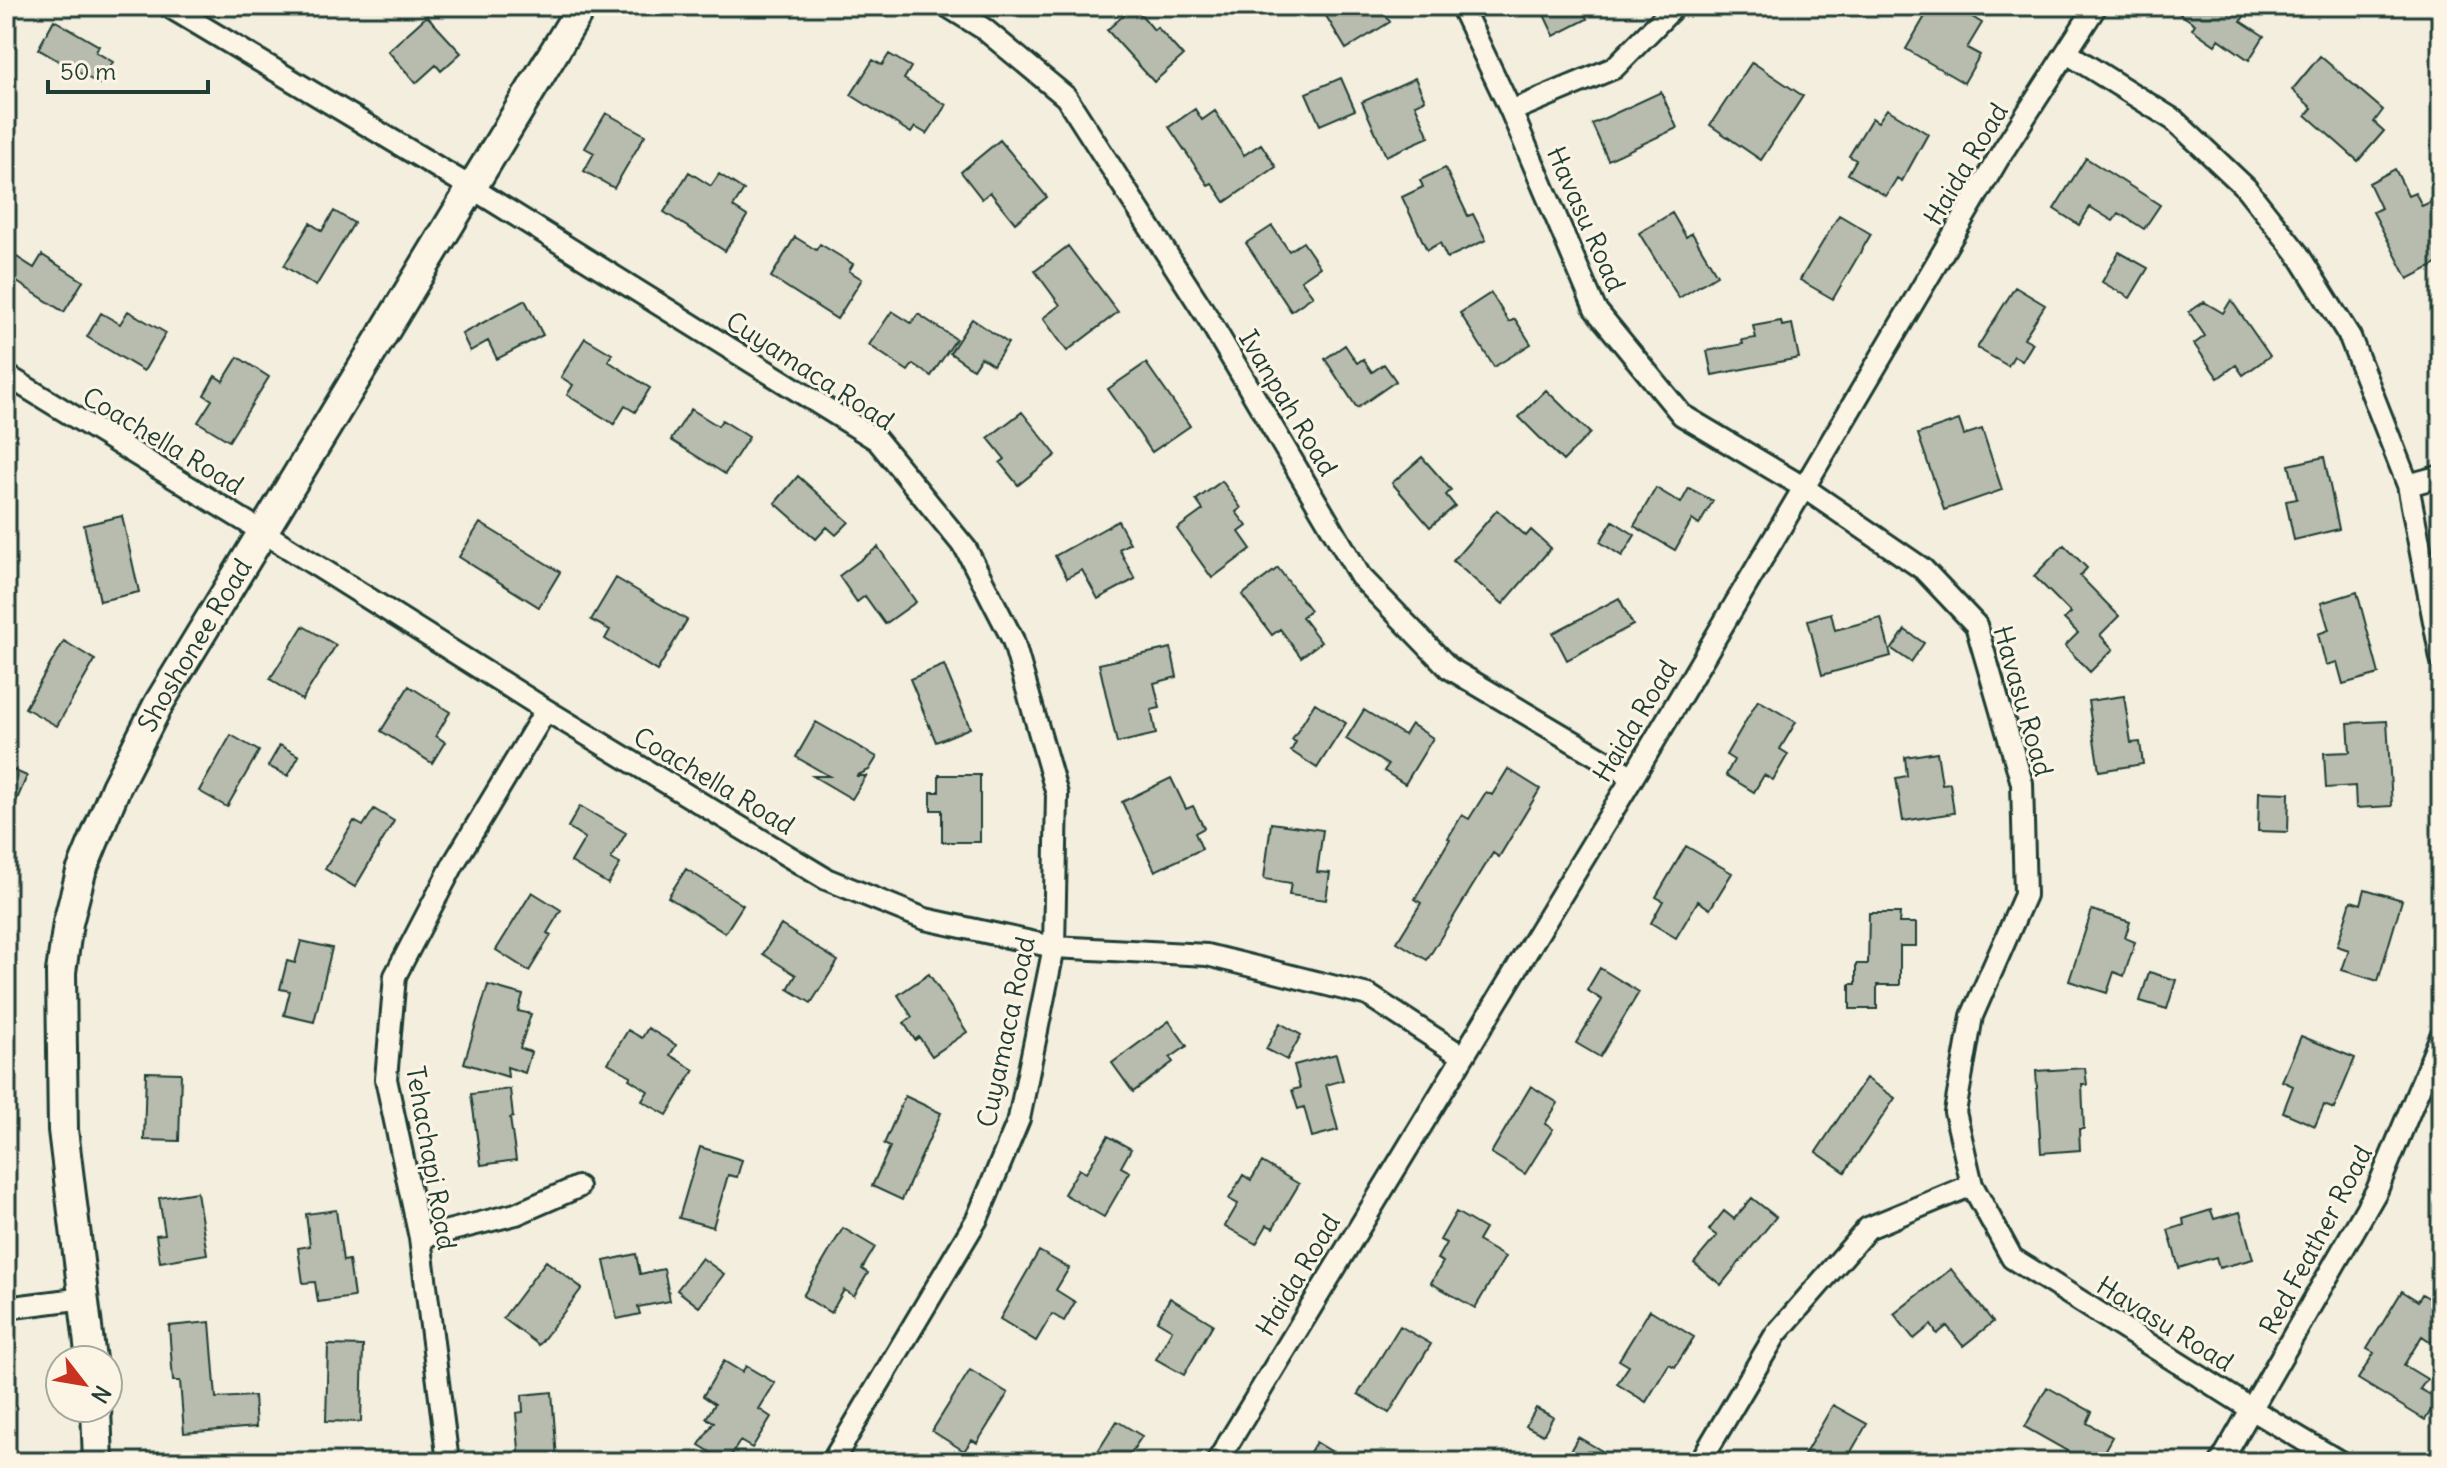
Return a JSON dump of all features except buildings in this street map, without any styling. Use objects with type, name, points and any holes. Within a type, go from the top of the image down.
[{"type":"street","name":"Cuyamaca Road","points":[[168,6],[472,188],[877,440],[966,549],[1013,640],[1057,794],[1054,947],[1019,1119],[977,1219],[832,1462]]},
{"type":"street","name":"Shoshonee Road","points":[[89,1344],[63,1130],[61,972],[68,923],[81,872],[116,787],[159,703],[582,6]]},
{"type":"street","name":"Ivanpah Road","points":[[947,6],[984,29],[1066,97],[1208,318],[1360,576],[1449,668],[1633,777]]},
{"type":"street","name":"Havasu Road","points":[[1461,6],[1511,111],[1595,309],[1682,415],[1803,487],[1923,569],[1976,625],[2022,783],[2025,895],[1972,1016],[1955,1112],[1972,1185],[2012,1258],[2340,1462]]},
{"type":"street","points":[[1511,111],[1614,68],[1675,6]]},
{"type":"street","name":"Haida Road","points":[[1217,1462],[1633,777],[2001,154],[2096,6]]},
{"type":"street","points":[[2067,53],[2174,120],[2246,188],[2298,254],[2350,337],[2408,485],[2441,658]]},
{"type":"street","name":"Coachella Road","points":[[6,375],[546,710],[826,879],[925,919],[1054,947],[1207,955],[1368,995],[1462,1056]]},
{"type":"street","points":[[2408,485],[2441,476]]},
{"type":"street","name":"Tehachapi Road","points":[[448,1462],[420,1238],[386,1079],[395,976],[454,863],[546,710]]},
{"type":"street","name":"Red Feather Road","points":[[2221,1462],[2377,1190],[2441,1036]]},
{"type":"street","points":[[1700,1462],[1776,1334],[1868,1228],[1972,1185]]},
{"type":"street","points":[[420,1238],[516,1214],[578,1187]]},
{"type":"street","points":[[6,1308],[84,1298]]},
{"type":"street","points":[[97,1424],[98,1462]]}]
